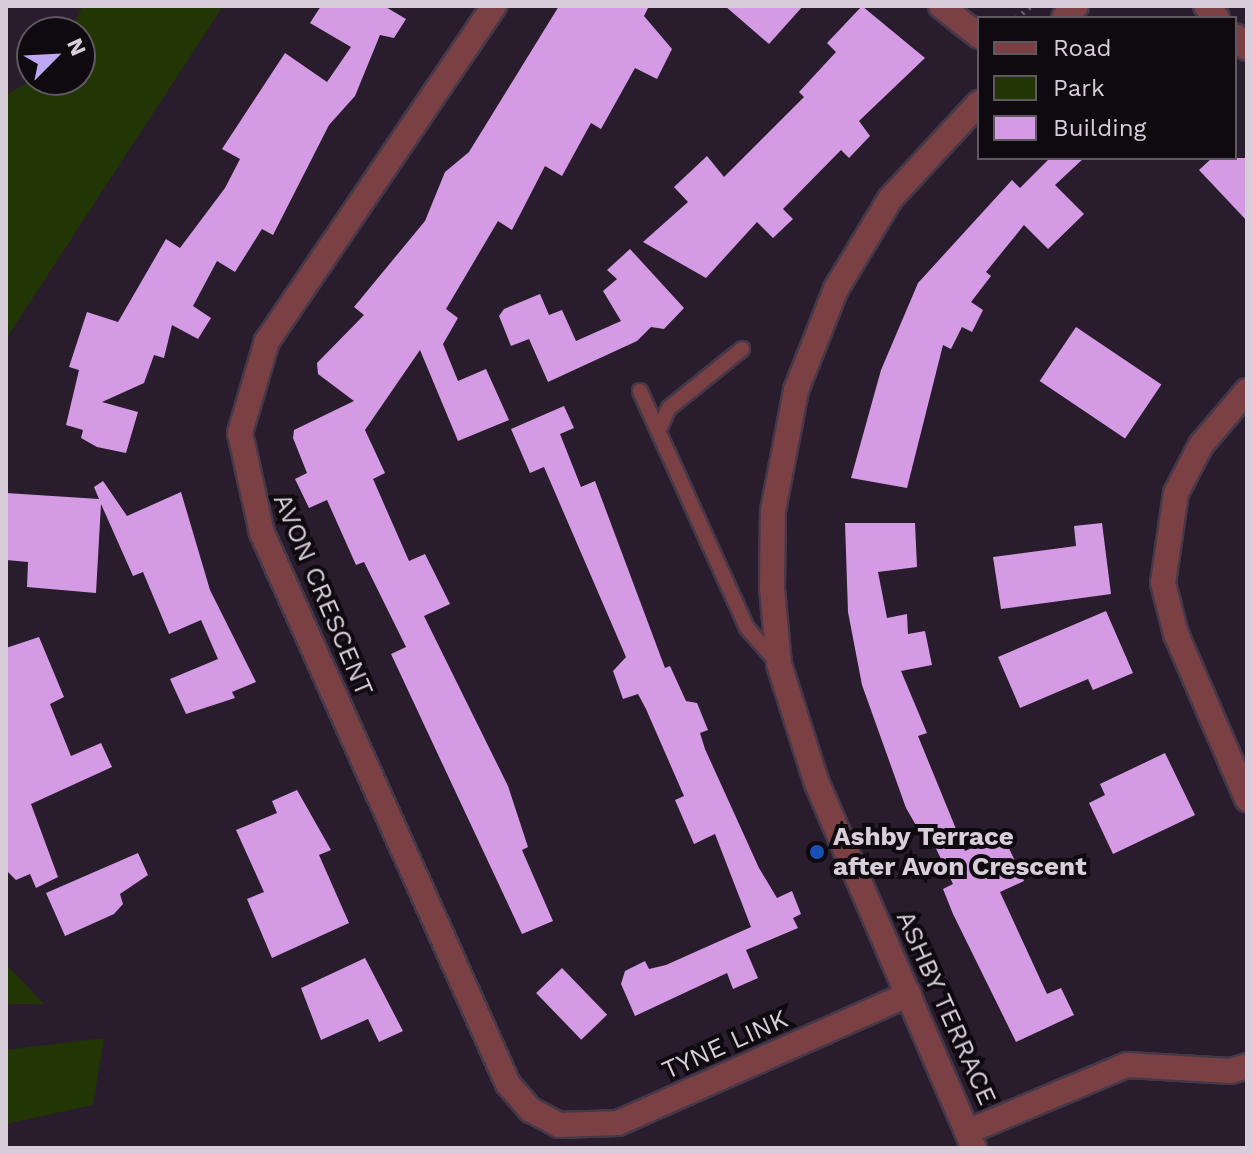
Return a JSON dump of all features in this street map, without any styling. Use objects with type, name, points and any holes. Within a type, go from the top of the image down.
[{"type":"street","name":"AVON CRESCENT","points":[[494,6],[267,341],[240,433],[262,533],[508,1084],[531,1110],[559,1125]]},
{"type":"street","points":[[941,6],[977,34]]},
{"type":"street","name":"ASHBY TERRACE","points":[[972,1140],[817,784],[779,664],[773,511],[796,390],[836,289],[890,199],[977,105]]},
{"type":"street","points":[[1247,391],[1201,445],[1176,493],[1163,583],[1176,634],[1247,799]]},
{"type":"street","name":"TYNE LINK","points":[[559,1125],[618,1123],[909,994]]},
{"type":"street","points":[[972,1140],[1127,1065],[1231,1071],[1247,1066]]},
{"type":"lane","points":[[659,430],[669,408],[742,349]]},
{"type":"lane","points":[[640,391],[747,628],[779,664]]},
{"type":"green space","points":[[83,6],[223,6],[6,339],[6,95],[16,89],[16,96],[96,96],[96,16],[78,16]]},
{"type":"green space","points":[[6,964],[44,1004],[6,1004]]},
{"type":"green space","points":[[104,1038],[93,1105],[6,1124],[6,1050]]},
{"type":"building","points":[[321,6],[384,6],[406,19],[394,38],[380,35],[355,96],[329,125],[273,235],[262,229],[235,272],[217,261],[193,306],[211,318],[198,339],[172,325],[164,358],[154,355],[144,383],[102,402],[138,412],[126,453],[97,447],[81,438],[83,430],[66,425],[79,370],[69,367],[87,312],[118,322],[166,239],[180,248],[225,188],[240,159],[222,149],[285,53],[327,82],[351,47],[310,23]]},
{"type":"building","points":[[559,6],[649,6],[644,16],[672,49],[657,79],[635,68],[601,129],[591,123],[562,176],[545,166],[512,230],[498,221],[446,309],[458,318],[443,344],[458,381],[486,369],[509,420],[458,441],[420,350],[365,430],[385,473],[373,479],[409,561],[425,554],[450,604],[424,616],[508,786],[528,847],[522,850],[553,921],[522,934],[391,654],[406,647],[364,562],[356,565],[327,500],[309,508],[295,479],[307,473],[293,438],[294,430],[354,401],[318,374],[317,363],[364,315],[354,307],[425,221],[445,172],[469,152]]},
{"type":"building","points":[[725,6],[803,6],[769,44]]},
{"type":"building","points":[[862,6],[925,58],[859,121],[870,136],[849,158],[841,150],[783,209],[793,219],[773,238],[757,222],[706,278],[643,242],[688,202],[674,187],[707,156],[724,177],[804,97],[799,92],[836,52],[827,43]]},
{"type":"building","points":[[1247,158],[1247,221],[1199,170],[1210,160]]},
{"type":"building","points":[[1048,160],[1082,160],[1055,185],[1084,214],[1048,249],[1024,225],[986,272],[991,276],[971,302],[983,310],[972,332],[962,327],[951,349],[943,345],[907,488],[851,478],[881,370],[918,283],[1012,180],[1020,188]]},
{"type":"building","points":[[630,249],[684,308],[664,329],[651,327],[637,341],[548,382],[529,339],[511,346],[499,316],[504,309],[540,294],[549,315],[562,310],[576,341],[621,321],[603,291],[617,279],[607,270]]},
{"type":"building","points":[[1076,327],[1161,385],[1125,438],[1040,381]]},
{"type":"building","points":[[564,406],[574,428],[560,434],[581,487],[595,481],[665,668],[670,666],[686,701],[697,703],[708,730],[700,733],[705,749],[759,868],[777,898],[792,891],[801,914],[793,918],[798,928],[746,950],[758,978],[733,989],[727,973],[635,1016],[621,984],[625,971],[645,961],[649,969],[666,965],[751,927],[715,834],[694,844],[675,800],[684,796],[638,694],[623,699],[613,671],[626,657],[544,467],[530,473],[511,429]]},
{"type":"building","points":[[103,481],[127,516],[181,492],[210,590],[256,682],[232,692],[235,698],[186,714],[170,679],[218,659],[201,620],[169,634],[143,572],[133,576],[101,504],[96,593],[27,587],[28,562],[6,560],[6,493],[99,499],[94,487]]},
{"type":"building","points":[[845,523],[915,523],[917,567],[878,572],[887,618],[907,614],[908,634],[925,631],[932,665],[901,671],[927,733],[918,736],[965,851],[1003,835],[1024,881],[1000,892],[1047,994],[1061,988],[1074,1015],[1016,1042],[943,889],[953,884],[930,836],[924,839],[906,808],[862,685],[848,612]]},
{"type":"building","points":[[1102,523],[1111,594],[1001,609],[993,557],[1076,546],[1074,526]]},
{"type":"building","points":[[1106,611],[1133,673],[1093,690],[1088,679],[1020,708],[998,657]]},
{"type":"building","points":[[39,637],[64,697],[50,704],[71,756],[101,743],[112,767],[31,804],[58,877],[36,888],[30,874],[16,880],[6,870],[6,648]]},
{"type":"building","points":[[1165,753],[1195,815],[1113,854],[1089,803],[1105,795],[1100,784]]},
{"type":"building","points":[[297,790],[331,850],[319,855],[349,923],[272,958],[247,899],[264,892],[236,830],[277,813],[272,801]]},
{"type":"building","points":[[138,853],[148,875],[120,894],[123,904],[114,914],[65,936],[46,893]]},
{"type":"building","points":[[365,958],[403,1031],[379,1042],[368,1019],[321,1040],[301,988]]},
{"type":"building","points":[[562,968],[607,1015],[581,1040],[536,993]]},
{"type":"place","name":"Ashby Terrace after Avon Crescent","points":[[817,852]]}]
